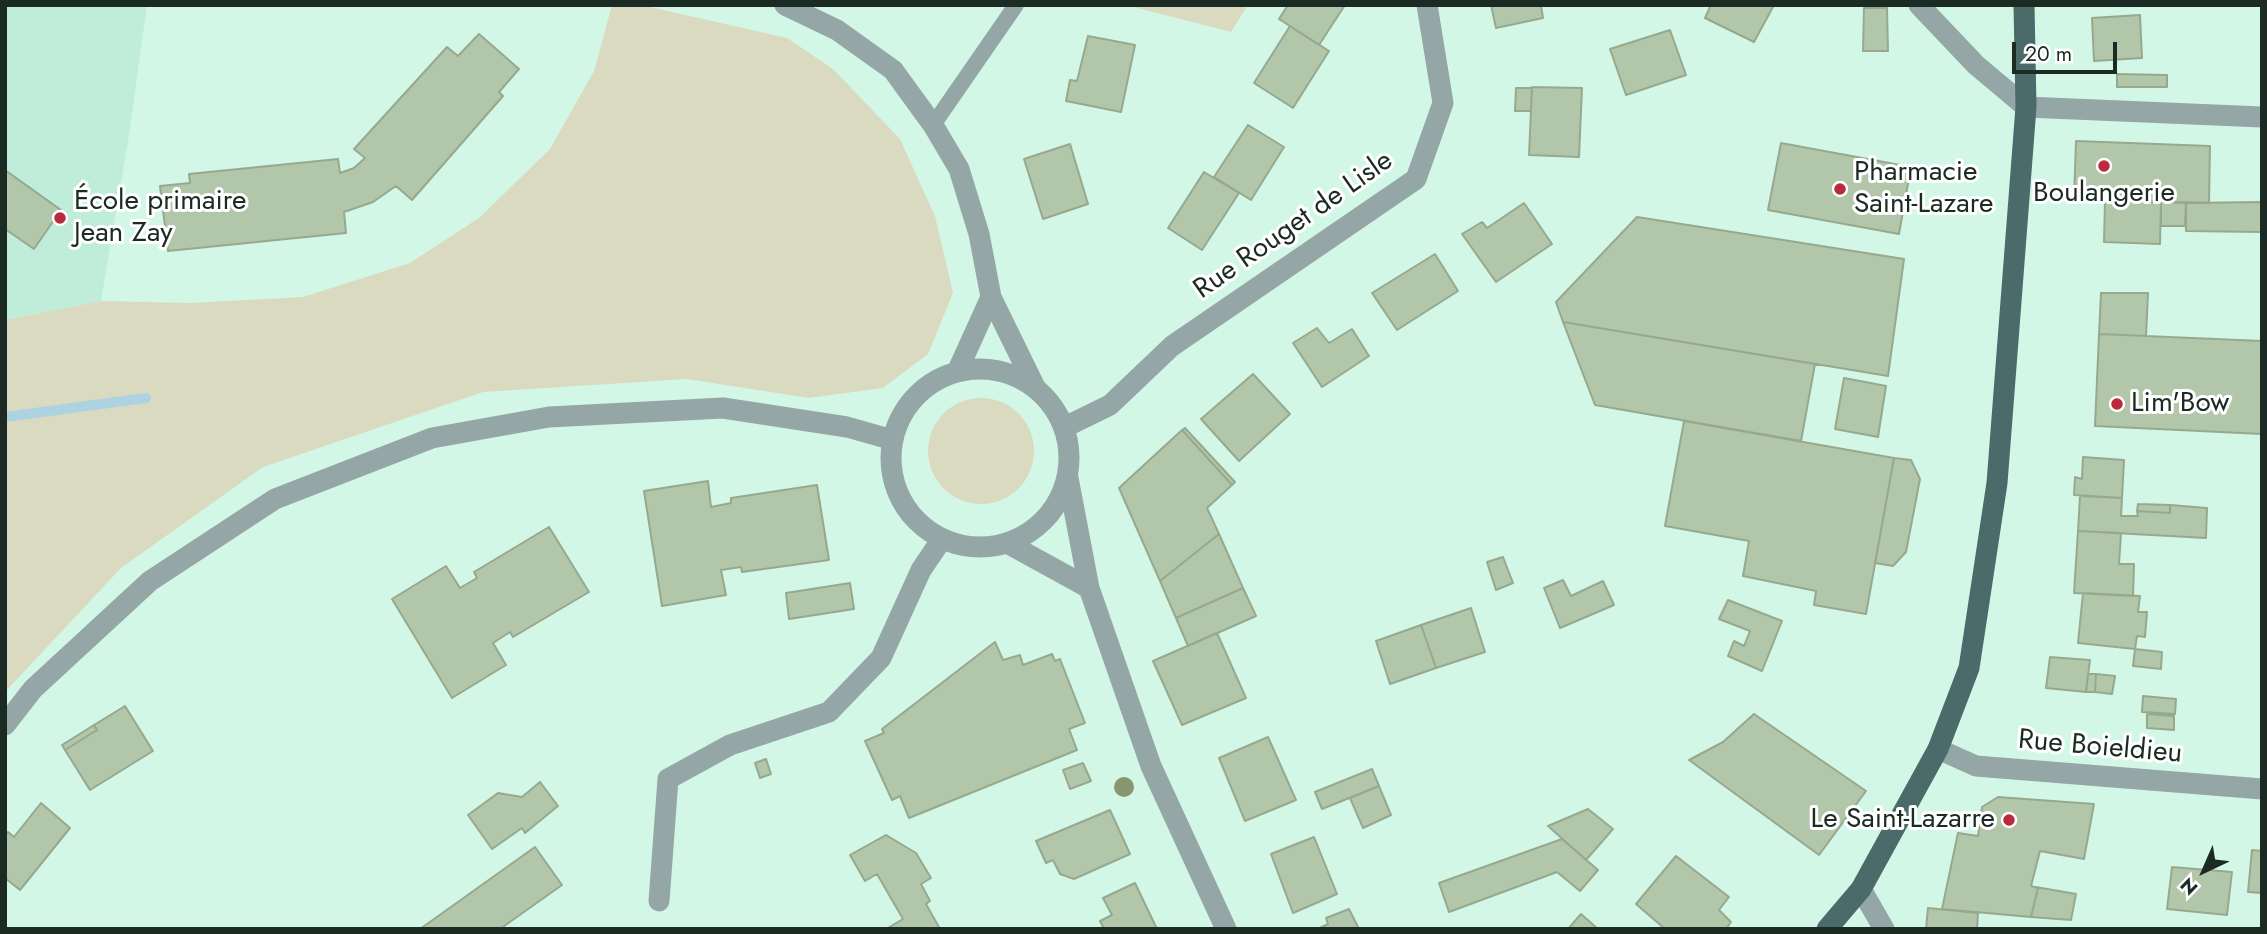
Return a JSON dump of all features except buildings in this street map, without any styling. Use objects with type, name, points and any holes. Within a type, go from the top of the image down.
[{"type":"main road","points":[[1827,929],[1861,889],[1938,749],[1969,668],[1997,483],[2026,107],[2024,5]]},
{"type":"street","points":[[785,5],[837,30],[893,70],[933,125],[959,169],[979,234],[991,297],[1037,389],[1050,403],[1065,428],[1069,448],[1068,478],[1089,588],[1151,766],[1226,929]]},
{"type":"street","name":"Rue Rouget de Lisle","points":[[1065,428],[1110,405],[1172,346],[1416,179],[1443,103],[1427,5]]},
{"type":"street","points":[[1919,5],[1976,65],[2026,107],[2262,117]]},
{"type":"street","points":[[957,372],[991,297]]},
{"type":"street","points":[[1037,389],[1013,375],[985,369],[957,372],[935,381],[915,396],[901,416],[893,440],[891,469],[900,498],[917,522],[942,539],[964,546],[986,548],[1009,544],[1036,529],[1056,506],[1068,478]]},
{"type":"street","points":[[5,725],[33,689],[150,581],[275,499],[432,438],[550,417],[723,408],[847,426],[893,440]]},
{"type":"street","points":[[659,901],[668,779],[730,745],[829,712],[881,658],[921,570],[942,539]]},
{"type":"street","points":[[1009,544],[1089,588]]},
{"type":"street","name":"Rue Boieldieu","points":[[1938,749],[1976,766],[2262,789]]},
{"type":"street","points":[[1861,889],[1884,929]]},
{"type":"lane","points":[[933,125],[1016,5]]},
{"type":"shaded area","name":"École primaire Jean Zay","points":[[5,5],[147,5],[129,135],[101,301],[5,320]]},
{"type":"shaded area","points":[[612,5],[641,5],[787,38],[833,69],[900,139],[935,216],[953,293],[928,354],[883,388],[809,398],[687,379],[483,392],[263,467],[121,568],[5,692],[5,320],[101,301],[190,303],[303,297],[410,263],[479,218],[550,149],[594,71]]},
{"type":"shaded area","points":[[1126,5],[1248,5],[1231,32]]},
{"type":"shaded area","points":[[981,398],[1001,402],[1019,413],[1030,431],[1034,451],[1030,471],[1019,489],[1001,500],[981,504],[961,500],[943,489],[932,471],[928,451],[932,431],[943,413],[961,402]]},
{"type":"waterway","points":[[5,417],[146,398]]},
{"type":"place","name":"Boulangerie","points":[[2104,166]]},
{"type":"place","name":"Pharmacie Saint-Lazare","points":[[1840,189]]},
{"type":"place","name":"École primaire Jean Zay","points":[[60,218]]},
{"type":"place","name":"Lim'Bow","points":[[2117,404]]},
{"type":"place","name":"Le Saint-Lazarre","points":[[2009,820]]}]
